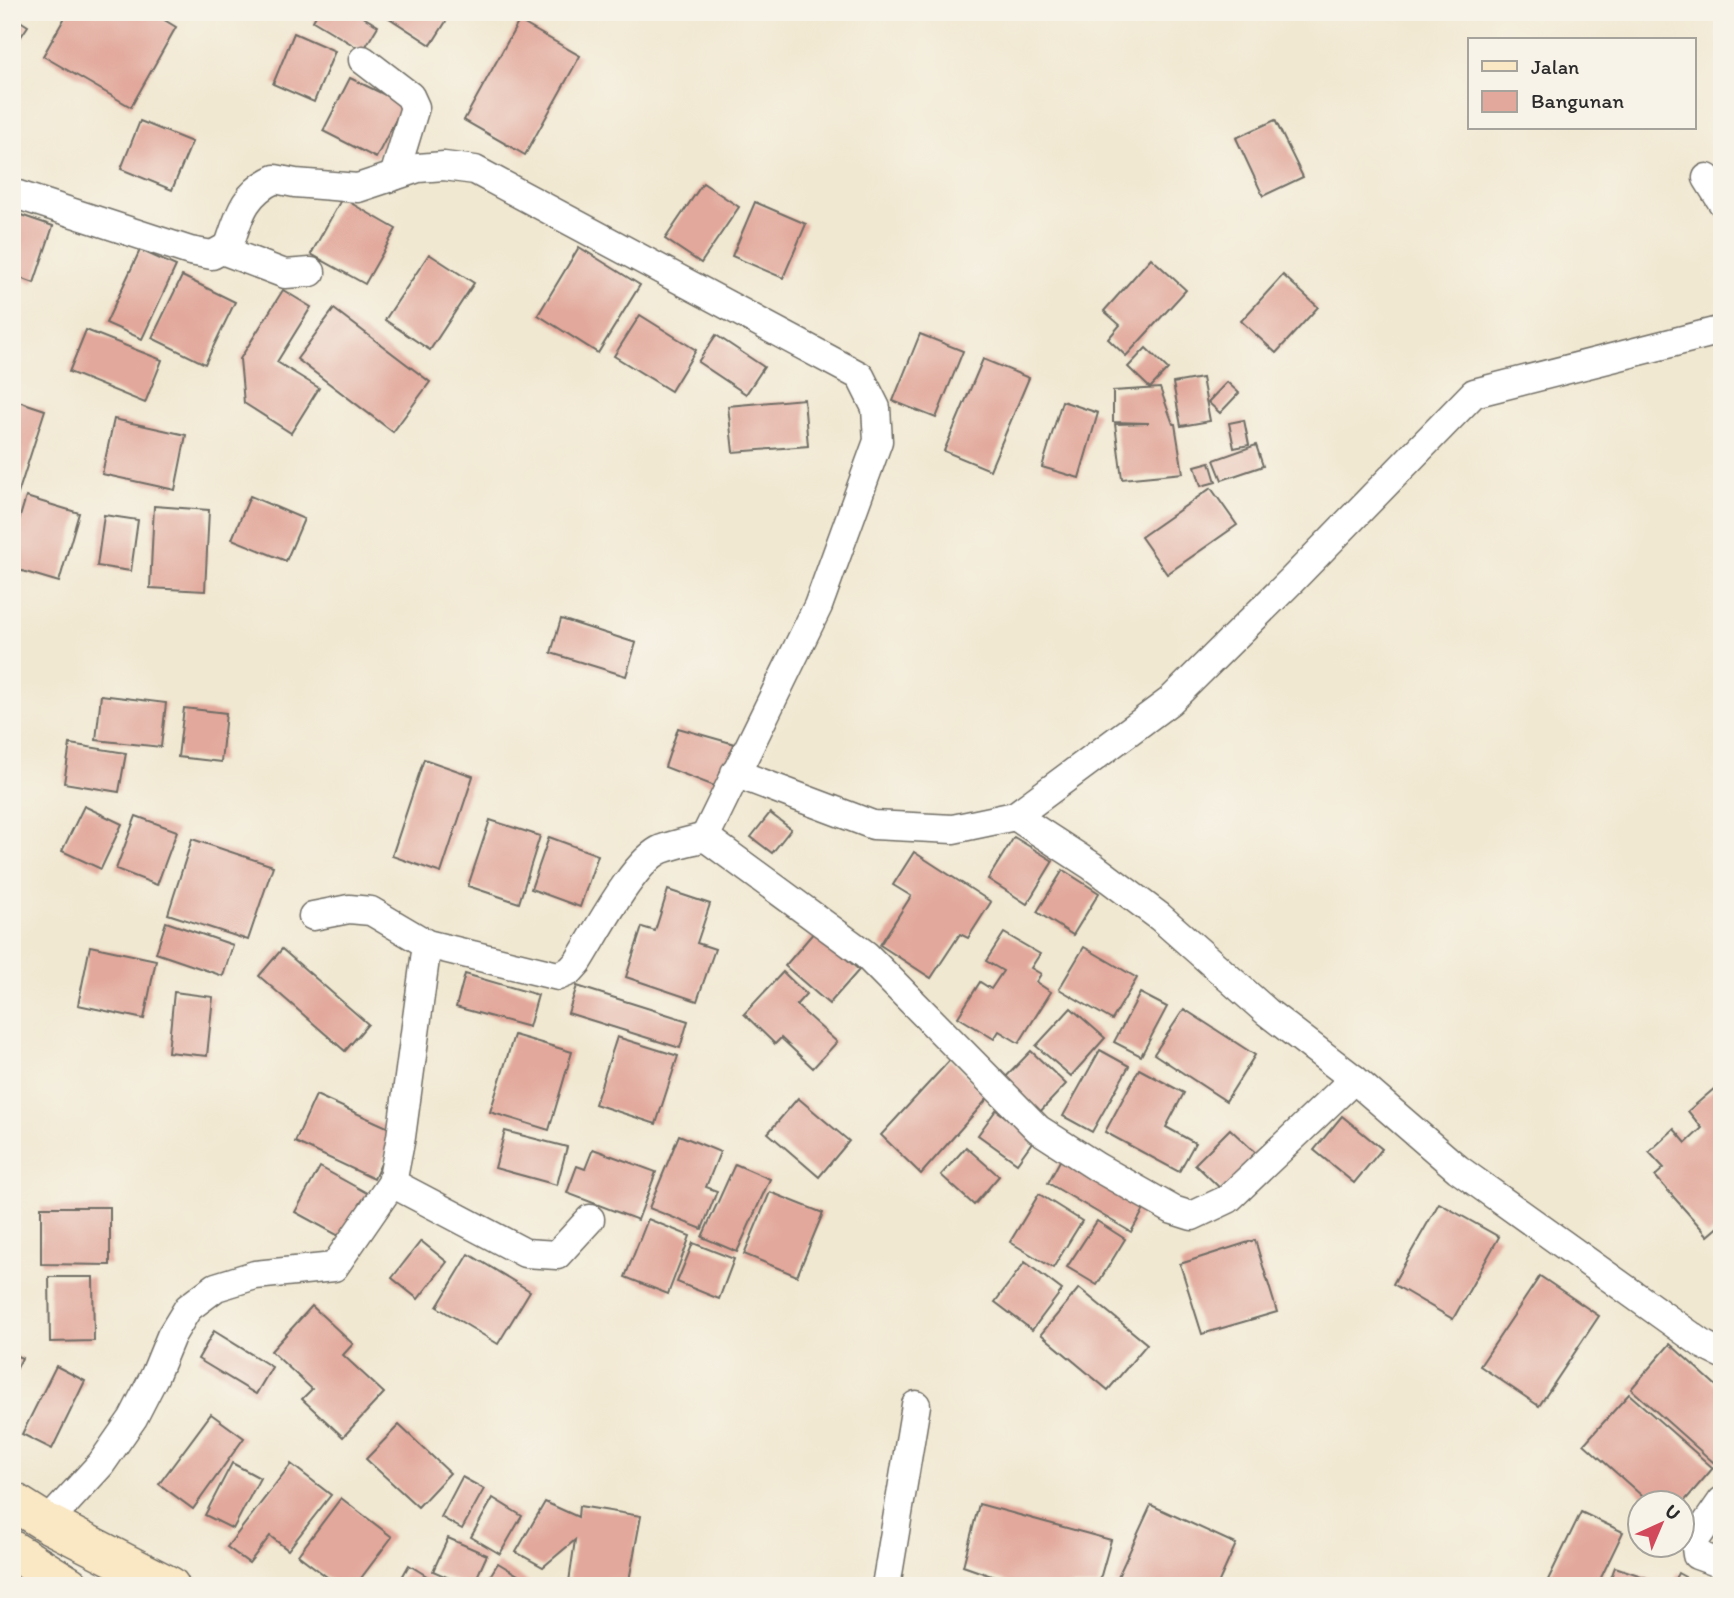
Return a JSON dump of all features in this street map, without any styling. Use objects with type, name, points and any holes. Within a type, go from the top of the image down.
[{"type":"main road","points":[[12,1502],[47,1523],[170,1586]]},
{"type":"main road","points":[[12,1550],[70,1586]]},
{"type":"street","points":[[363,60],[410,96],[415,107],[394,177]]},
{"type":"street","points":[[12,193],[190,251],[212,255],[229,246],[241,209],[254,193],[275,179],[358,188],[418,169],[444,166],[475,170],[860,376],[876,408],[878,441],[818,606],[705,837],[661,849],[645,860],[578,962],[569,971],[558,976],[427,944],[371,911],[349,909],[313,916]]},
{"type":"street","points":[[222,250],[285,274],[312,272]]},
{"type":"street","points":[[735,773],[873,825],[953,829],[1016,816],[1170,701],[1474,393],[1722,330]]},
{"type":"street","points":[[1016,816],[1092,866],[1160,917],[1267,1012],[1354,1079],[1458,1169],[1704,1345],[1722,1354]]},
{"type":"street","points":[[705,837],[866,955],[1038,1129],[1097,1167],[1173,1210],[1192,1216],[1228,1199],[1354,1079]]},
{"type":"street","points":[[47,1523],[101,1464],[133,1418],[187,1308],[216,1287],[256,1275],[334,1267],[392,1183],[401,1137],[427,944]]},
{"type":"street","points":[[392,1183],[526,1253],[538,1256],[557,1255],[590,1219]]},
{"type":"street","points":[[886,1586],[916,1405]]},
{"type":"street","points":[[1722,1501],[1695,1540],[1697,1555],[1722,1564]]},
{"type":"building","points":[[68,12],[151,12],[176,27],[131,107],[43,56]]},
{"type":"building","points":[[318,12],[355,12],[378,26],[363,51],[313,21]]},
{"type":"building","points":[[380,12],[452,12],[431,45]]},
{"type":"building","points":[[12,16],[28,26],[12,50]]},
{"type":"building","points":[[519,21],[580,56],[525,155],[464,120]]},
{"type":"building","points":[[294,33],[335,51],[314,102],[273,84]]},
{"type":"building","points":[[350,78],[404,104],[376,158],[323,131]]},
{"type":"building","points":[[1275,120],[1303,177],[1263,196],[1236,138]]},
{"type":"building","points":[[140,121],[192,142],[172,190],[121,169]]},
{"type":"building","points":[[703,183],[739,207],[701,263],[665,239]]},
{"type":"building","points":[[342,198],[396,229],[365,284],[311,254]]},
{"type":"building","points":[[755,202],[806,224],[783,278],[732,256]]},
{"type":"building","points":[[12,212],[53,226],[34,283],[12,275]]},
{"type":"building","points":[[579,247],[640,285],[598,353],[538,315]]},
{"type":"building","points":[[140,250],[176,266],[142,339],[106,323]]},
{"type":"building","points":[[429,254],[474,283],[430,350],[385,320]]},
{"type":"building","points":[[1151,258],[1186,290],[1126,356],[1108,339],[1120,325],[1104,311]]},
{"type":"building","points":[[1283,275],[1318,307],[1276,353],[1241,321]]},
{"type":"building","points":[[182,276],[235,302],[205,364],[152,338]]},
{"type":"building","points":[[283,290],[311,307],[277,362],[319,388],[291,433],[244,403],[240,359]]},
{"type":"building","points":[[334,309],[430,382],[393,432],[297,359]]},
{"type":"building","points":[[640,315],[696,350],[671,391],[614,356]]},
{"type":"building","points":[[86,330],[162,360],[145,403],[69,372]]},
{"type":"building","points":[[920,334],[963,351],[936,418],[893,401]]},
{"type":"building","points":[[716,335],[764,367],[746,394],[698,362]]},
{"type":"building","points":[[1146,348],[1168,369],[1150,388],[1128,367]]},
{"type":"building","points":[[983,359],[1029,378],[990,470],[944,451]]},
{"type":"building","points":[[1202,378],[1210,421],[1181,426],[1173,383]]},
{"type":"building","points":[[1227,382],[1239,393],[1220,413],[1208,402]]},
{"type":"building","points":[[1160,388],[1175,424],[1183,473],[1122,479],[1115,424],[1149,423],[1113,422],[1113,391]]},
{"type":"building","points":[[12,399],[45,410],[16,500],[12,499]]},
{"type":"building","points":[[804,399],[808,446],[733,452],[728,406]]},
{"type":"building","points":[[1062,401],[1098,413],[1079,478],[1042,467]]},
{"type":"building","points":[[114,419],[186,435],[175,490],[102,474]]},
{"type":"building","points":[[1244,420],[1249,445],[1234,448],[1229,423]]},
{"type":"building","points":[[1256,445],[1263,466],[1222,480],[1214,460]]},
{"type":"building","points":[[1210,462],[1216,482],[1201,486],[1195,466]]},
{"type":"building","points":[[1211,488],[1237,525],[1167,574],[1141,537]]},
{"type":"building","points":[[250,496],[304,519],[286,561],[232,539]]},
{"type":"building","points":[[26,497],[79,513],[59,582],[12,568],[12,543]]},
{"type":"building","points":[[154,506],[209,510],[205,591],[150,588]]},
{"type":"building","points":[[104,515],[138,520],[131,571],[97,566]]},
{"type":"building","points":[[561,619],[636,643],[626,676],[551,653]]},
{"type":"building","points":[[101,695],[166,703],[161,747],[96,740]]},
{"type":"building","points":[[184,708],[226,713],[221,762],[178,757]]},
{"type":"building","points":[[678,728],[738,745],[722,789],[665,767]]},
{"type":"building","points":[[70,744],[126,753],[119,792],[64,783]]},
{"type":"building","points":[[424,759],[473,776],[441,873],[392,856]]},
{"type":"building","points":[[84,806],[122,824],[101,869],[62,851]]},
{"type":"building","points":[[770,813],[791,829],[772,853],[751,837]]},
{"type":"building","points":[[136,816],[177,831],[157,885],[116,869]]},
{"type":"building","points":[[490,820],[540,836],[519,903],[468,886]]},
{"type":"building","points":[[549,837],[598,855],[580,907],[531,889]]},
{"type":"building","points":[[1014,837],[1053,861],[1027,904],[988,879]]},
{"type":"building","points":[[192,839],[273,866],[248,940],[168,914]]},
{"type":"building","points":[[914,852],[991,902],[968,938],[960,934],[931,978],[880,945],[911,896],[893,885]]},
{"type":"building","points":[[1063,870],[1099,893],[1073,935],[1037,912]]},
{"type":"building","points":[[668,890],[710,904],[697,943],[715,949],[697,1001],[626,977],[642,927],[655,931]]},
{"type":"building","points":[[166,922],[233,945],[223,976],[156,953]]},
{"type":"building","points":[[815,931],[859,970],[829,1004],[785,966]]},
{"type":"building","points":[[1004,933],[1040,954],[1031,968],[1041,974],[1036,982],[1051,992],[1019,1043],[999,1031],[994,1039],[958,1017],[980,982],[991,989],[1003,971],[986,961]]},
{"type":"building","points":[[90,946],[156,960],[144,1019],[78,1005]]},
{"type":"building","points":[[1084,947],[1137,978],[1112,1020],[1059,989]]},
{"type":"building","points":[[282,949],[368,1024],[345,1051],[259,976]]},
{"type":"building","points":[[783,972],[806,994],[796,1005],[837,1042],[813,1068],[781,1038],[775,1044],[744,1014]]},
{"type":"building","points":[[465,974],[538,995],[529,1027],[456,1007]]},
{"type":"building","points":[[577,986],[688,1021],[680,1048],[568,1013]]},
{"type":"building","points":[[174,992],[213,997],[207,1056],[168,1052]]},
{"type":"building","points":[[1140,993],[1167,1007],[1141,1056],[1114,1042]]},
{"type":"building","points":[[1071,1008],[1105,1038],[1071,1076],[1036,1046]]},
{"type":"building","points":[[1184,1009],[1255,1055],[1226,1101],[1154,1054]]},
{"type":"building","points":[[514,1035],[572,1052],[549,1130],[490,1112]]},
{"type":"building","points":[[617,1037],[678,1056],[656,1124],[595,1104]]},
{"type":"building","points":[[1100,1050],[1129,1066],[1092,1132],[1063,1116]]},
{"type":"building","points":[[1031,1051],[1066,1084],[1037,1115],[1001,1082]]},
{"type":"building","points":[[950,1060],[988,1098],[921,1174],[881,1135]]},
{"type":"building","points":[[1139,1069],[1184,1093],[1166,1127],[1195,1143],[1179,1172],[1105,1132]]},
{"type":"building","points":[[1722,1082],[1722,1224],[1708,1236],[1655,1176],[1664,1168],[1649,1152],[1674,1129],[1686,1143],[1702,1128],[1688,1111]]},
{"type":"building","points":[[316,1095],[396,1131],[374,1179],[295,1142]]},
{"type":"building","points":[[798,1098],[849,1141],[819,1177],[768,1133]]},
{"type":"building","points":[[996,1110],[1035,1138],[1017,1163],[978,1135]]},
{"type":"building","points":[[1342,1116],[1382,1149],[1354,1183],[1314,1150]]},
{"type":"building","points":[[1230,1129],[1258,1155],[1223,1191],[1195,1164]]},
{"type":"building","points":[[505,1131],[567,1147],[557,1185],[495,1168]]},
{"type":"building","points":[[679,1135],[720,1152],[706,1187],[717,1191],[702,1229],[649,1208]]},
{"type":"building","points":[[966,1147],[999,1176],[974,1205],[941,1175]]},
{"type":"building","points":[[593,1149],[656,1172],[638,1220],[567,1193],[577,1166],[585,1169]]},
{"type":"building","points":[[1062,1157],[1146,1206],[1131,1232],[1048,1183]]},
{"type":"building","points":[[735,1164],[770,1179],[737,1252],[702,1237]]},
{"type":"building","points":[[320,1167],[372,1196],[348,1241],[295,1212]]},
{"type":"building","points":[[770,1192],[823,1213],[797,1276],[744,1254]]},
{"type":"building","points":[[1039,1194],[1082,1221],[1053,1268],[1010,1242]]},
{"type":"building","points":[[1439,1203],[1499,1237],[1453,1319],[1393,1284]]},
{"type":"building","points":[[41,1207],[110,1207],[110,1265],[41,1264]]},
{"type":"building","points":[[648,1219],[690,1236],[668,1294],[625,1277]]},
{"type":"building","points":[[1097,1221],[1125,1239],[1097,1285],[1067,1267]]},
{"type":"building","points":[[1255,1240],[1277,1312],[1202,1334],[1180,1264]]},
{"type":"building","points":[[421,1241],[447,1262],[418,1299],[392,1278]]},
{"type":"building","points":[[693,1243],[734,1259],[719,1299],[677,1282]]},
{"type":"building","points":[[469,1254],[530,1291],[498,1344],[437,1307]]},
{"type":"building","points":[[1025,1262],[1062,1290],[1032,1330],[995,1302]]},
{"type":"building","points":[[1540,1276],[1599,1316],[1539,1406],[1480,1366]]},
{"type":"building","points":[[49,1277],[93,1277],[94,1341],[50,1342]]},
{"type":"building","points":[[1079,1288],[1147,1344],[1108,1390],[1041,1334]]},
{"type":"building","points":[[312,1306],[353,1344],[343,1355],[384,1393],[343,1437],[302,1399],[312,1389],[271,1351]]},
{"type":"building","points":[[214,1331],[272,1367],[256,1394],[198,1359]]},
{"type":"building","points":[[1670,1344],[1722,1391],[1722,1455],[1714,1463],[1631,1389]]},
{"type":"building","points":[[12,1354],[22,1358],[12,1378]]},
{"type":"building","points":[[56,1366],[85,1381],[52,1449],[22,1434]]},
{"type":"building","points":[[1629,1394],[1713,1468],[1694,1490],[1635,1490],[1584,1444]]},
{"type":"building","points":[[211,1414],[244,1438],[193,1509],[159,1484]]},
{"type":"building","points":[[399,1425],[450,1473],[418,1507],[366,1459]]},
{"type":"building","points":[[232,1463],[260,1478],[233,1529],[205,1515]]},
{"type":"building","points":[[291,1464],[331,1495],[288,1550],[270,1536],[249,1563],[227,1547]]},
{"type":"building","points":[[462,1477],[484,1489],[462,1529],[441,1517]]},
{"type":"building","points":[[341,1498],[392,1537],[355,1586],[339,1586],[298,1555]]},
{"type":"building","points":[[493,1498],[522,1516],[500,1554],[471,1537]]},
{"type":"building","points":[[545,1502],[578,1517],[579,1506],[641,1516],[628,1586],[596,1586],[569,1582],[575,1540],[543,1567],[516,1552]]},
{"type":"building","points":[[979,1504],[1111,1540],[1098,1586],[1020,1586],[963,1566]]},
{"type":"building","points":[[1151,1505],[1236,1544],[1217,1586],[1121,1586],[1115,1583]]},
{"type":"building","points":[[1581,1512],[1623,1532],[1597,1586],[1545,1586]]},
{"type":"building","points":[[448,1538],[487,1555],[473,1586],[467,1586],[433,1571]]},
{"type":"building","points":[[12,1563],[58,1586],[12,1586]]},
{"type":"building","points":[[498,1563],[531,1583],[530,1586],[484,1586]]},
{"type":"building","points":[[409,1565],[443,1586],[397,1586]]},
{"type":"building","points":[[1615,1567],[1656,1581],[1655,1586],[1608,1586]]},
{"type":"building","points":[[1678,1573],[1701,1586],[1671,1586]]}]
